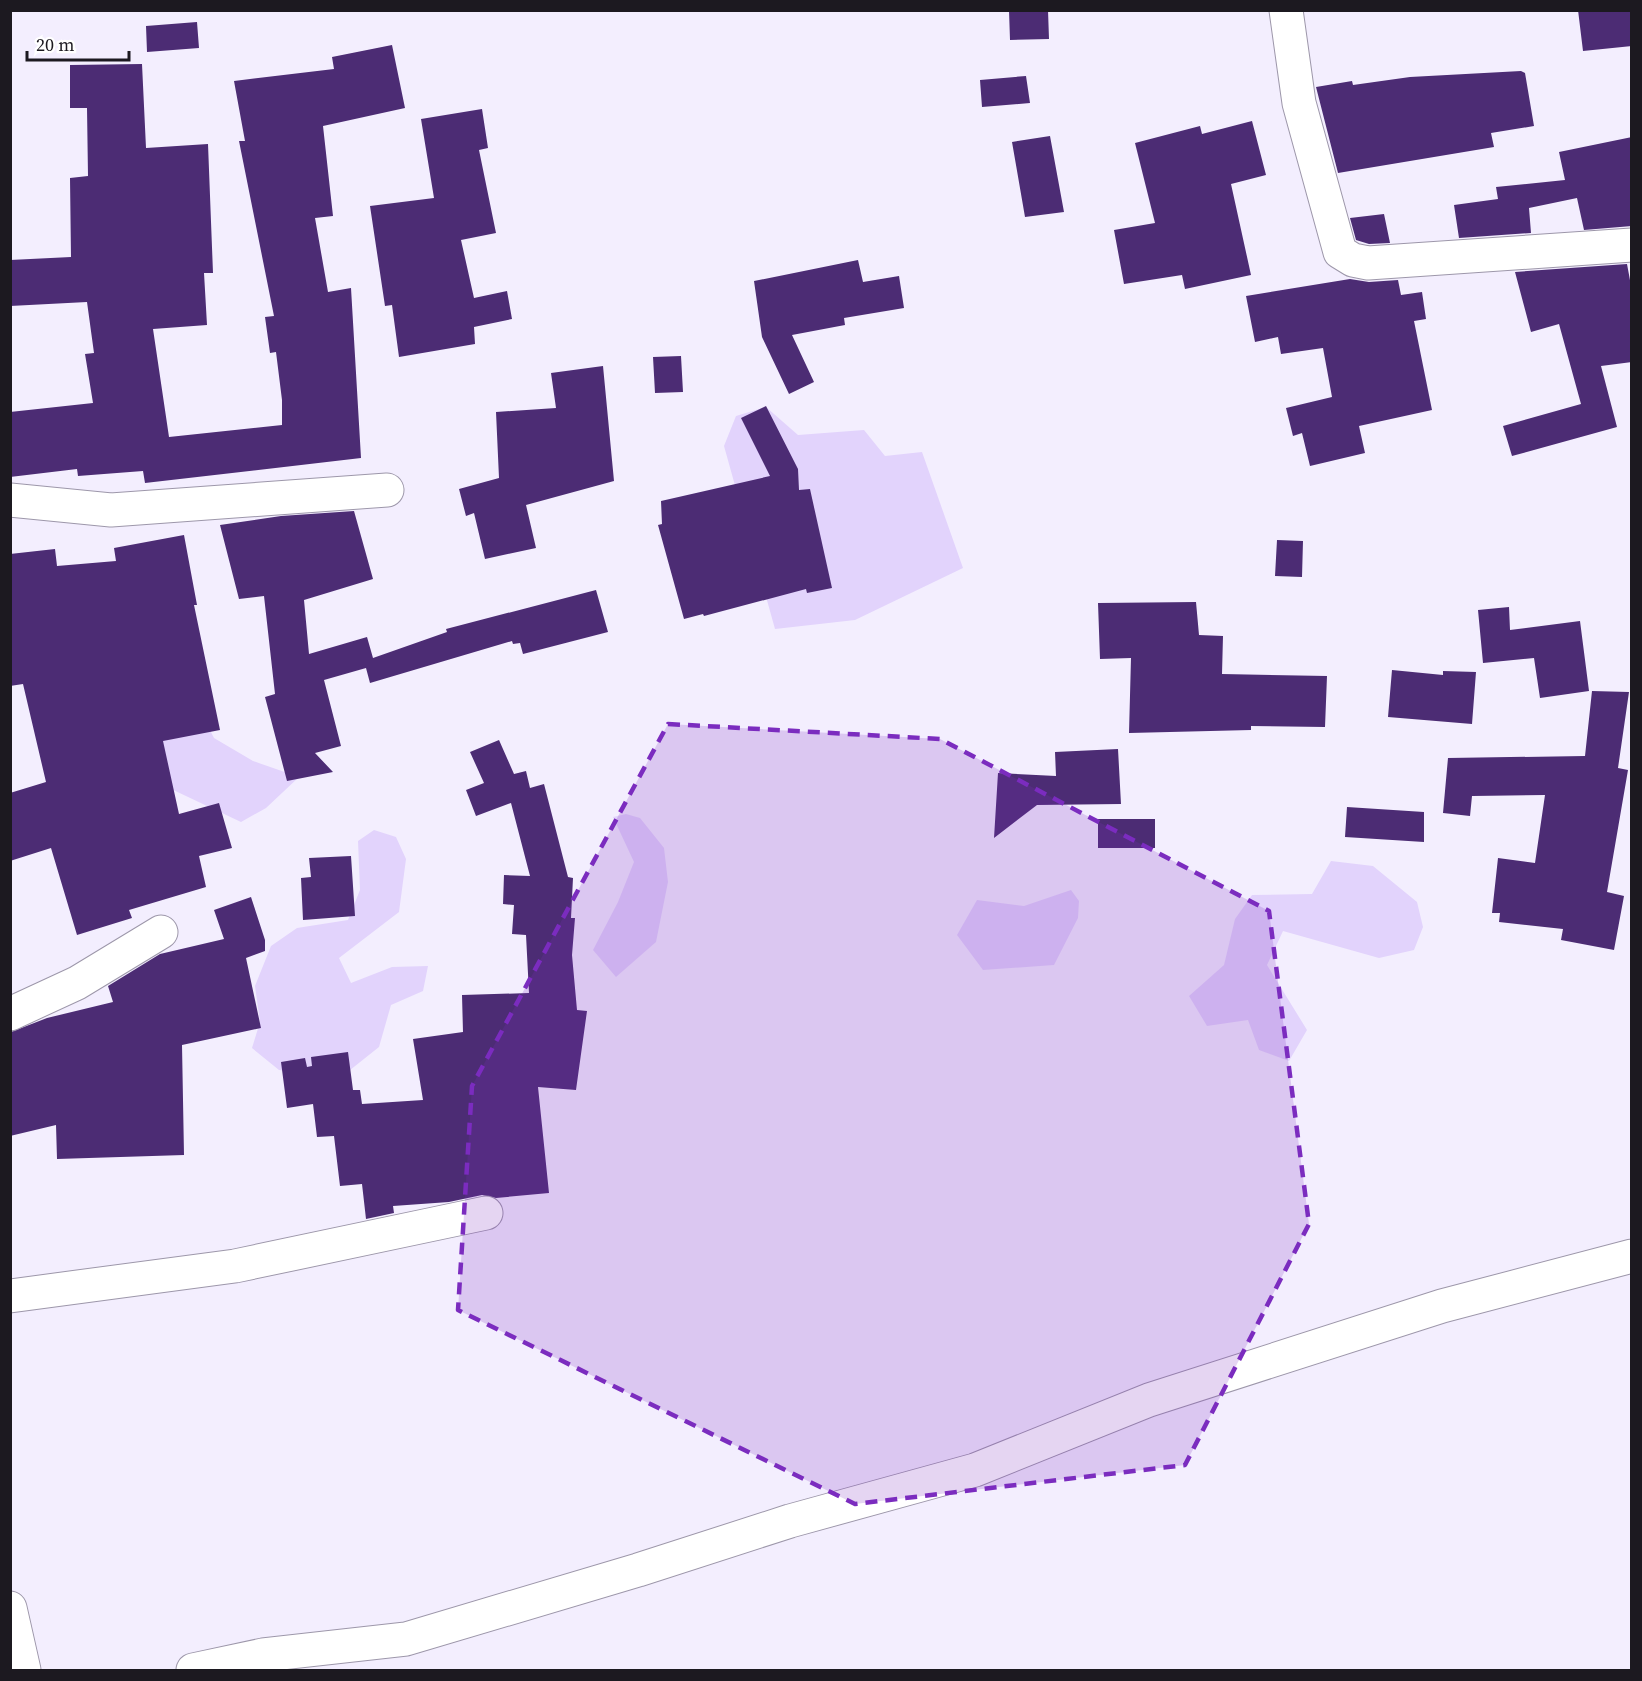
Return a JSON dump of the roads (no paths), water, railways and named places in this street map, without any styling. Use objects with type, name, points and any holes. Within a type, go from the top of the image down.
[{"type":"street","points":[[1286,10],[1299,103],[1340,252],[1353,260],[1368,262],[1632,245]]},
{"type":"street","points":[[10,500],[111,510],[387,490]]},
{"type":"street","points":[[10,1014],[77,983],[161,932]]},
{"type":"street","points":[[10,1296],[235,1266],[486,1213]]},
{"type":"street","points":[[193,1671],[263,1655],[406,1639],[638,1570],[790,1521],[975,1470],[1149,1401],[1442,1306],[1632,1256]]},
{"type":"street","points":[[10,1608],[24,1671]]}]
